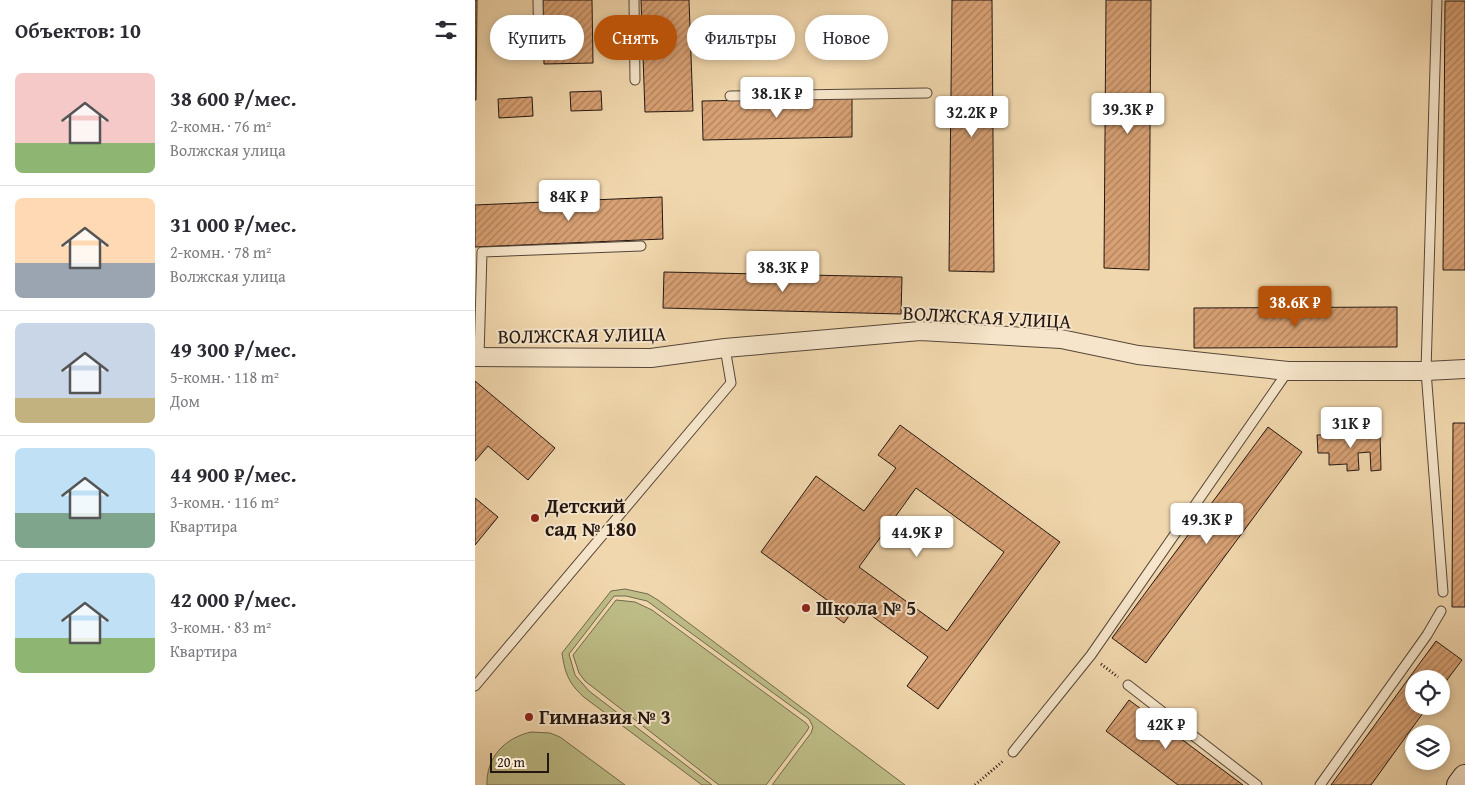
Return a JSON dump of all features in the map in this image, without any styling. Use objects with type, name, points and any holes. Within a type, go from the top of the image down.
[{"type":"street","name":"ВОЛЖСКАЯ УЛИЦА","points":[[477,357],[651,358],[725,348],[920,331],[1061,339],[1138,355],[1288,371],[1426,371],[1465,368]]},
{"type":"lane","points":[[538,0],[538,15]]},
{"type":"lane","points":[[634,0],[635,80]]},
{"type":"lane","points":[[1437,0],[1426,371],[1443,592]]},
{"type":"lane","points":[[730,96],[927,93]]},
{"type":"lane","points":[[477,357],[481,252],[641,246]]},
{"type":"lane","points":[[475,686],[731,383],[725,348]]},
{"type":"lane","points":[[1013,752],[1091,655],[1288,371]]},
{"type":"lane","points":[[1320,785],[1427,636],[1441,611]]},
{"type":"lane","points":[[1128,685],[1257,785]]},
{"type":"path","points":[[1091,655],[1128,685]]},
{"type":"path","points":[[975,785],[1013,752]]},
{"type":"shaded area","points":[[625,589],[648,594],[658,600],[905,785],[772,785],[811,733],[813,727],[809,719],[647,601],[626,596],[614,596],[569,654],[575,675],[589,691],[712,785],[702,785],[585,698],[571,683],[566,673],[562,653],[611,591]]},
{"type":"shaded area","points":[[616,600],[635,602],[652,610],[806,723],[809,727],[807,731],[766,785],[719,785],[585,681],[579,673],[573,655]]},
{"type":"shaded area","points":[[531,732],[550,733],[560,737],[625,785],[487,785],[490,766],[499,750],[513,739]]},
{"type":"building","points":[[475,0],[477,0],[476,100],[475,100]]},
{"type":"building","points":[[543,0],[592,0],[593,63],[544,64],[544,60],[584,60],[584,15],[543,15]]},
{"type":"building","points":[[641,0],[689,0],[687,60],[691,60],[693,111],[645,112],[643,60],[677,60],[677,15],[642,15]]},
{"type":"building","points":[[952,0],[992,0],[994,272],[949,271]]},
{"type":"building","points":[[1106,0],[1151,0],[1149,270],[1104,268]]},
{"type":"building","points":[[1445,1],[1465,1],[1465,270],[1443,270]]},
{"type":"building","points":[[601,91],[602,110],[571,111],[570,92]]},
{"type":"building","points":[[532,97],[533,116],[499,118],[498,99]]},
{"type":"building","points":[[852,98],[852,137],[703,140],[702,101]]},
{"type":"building","points":[[662,197],[663,239],[475,247],[475,205]]},
{"type":"building","points":[[664,272],[902,277],[901,314],[663,308]]},
{"type":"building","points":[[1397,307],[1397,347],[1194,348],[1194,308]]},
{"type":"building","points":[[475,381],[555,448],[528,480],[488,446],[475,461]]},
{"type":"building","points":[[1453,423],[1465,423],[1465,607],[1452,607]]},
{"type":"building","points":[[900,425],[1060,542],[938,709],[907,686],[928,657],[857,605],[844,623],[822,607],[827,600],[761,552],[816,476],[864,511],[896,468],[878,455]],"holes":[[[916,488],[1004,552],[947,631],[859,567]]]},
{"type":"building","points":[[1268,427],[1302,452],[1146,663],[1112,638]]},
{"type":"building","points":[[1380,433],[1381,470],[1371,471],[1370,452],[1358,453],[1359,470],[1347,471],[1347,464],[1329,465],[1329,453],[1318,453],[1317,435]]},
{"type":"building","points":[[475,498],[498,517],[475,545]]},
{"type":"building","points":[[1436,641],[1462,660],[1450,676],[1450,670],[1415,670]]},
{"type":"building","points":[[1405,684],[1405,715],[1422,715],[1414,725],[1405,725],[1405,738],[1371,785],[1331,785]]},
{"type":"building","points":[[1129,700],[1243,785],[1178,785],[1106,731]]},
{"type":"place","name":"Детский сад № 180","points":[[535,518]]},
{"type":"place","name":"Школа № 5","points":[[806,608]]},
{"type":"place","name":"Гимназия № 3","points":[[529,717]]}]
